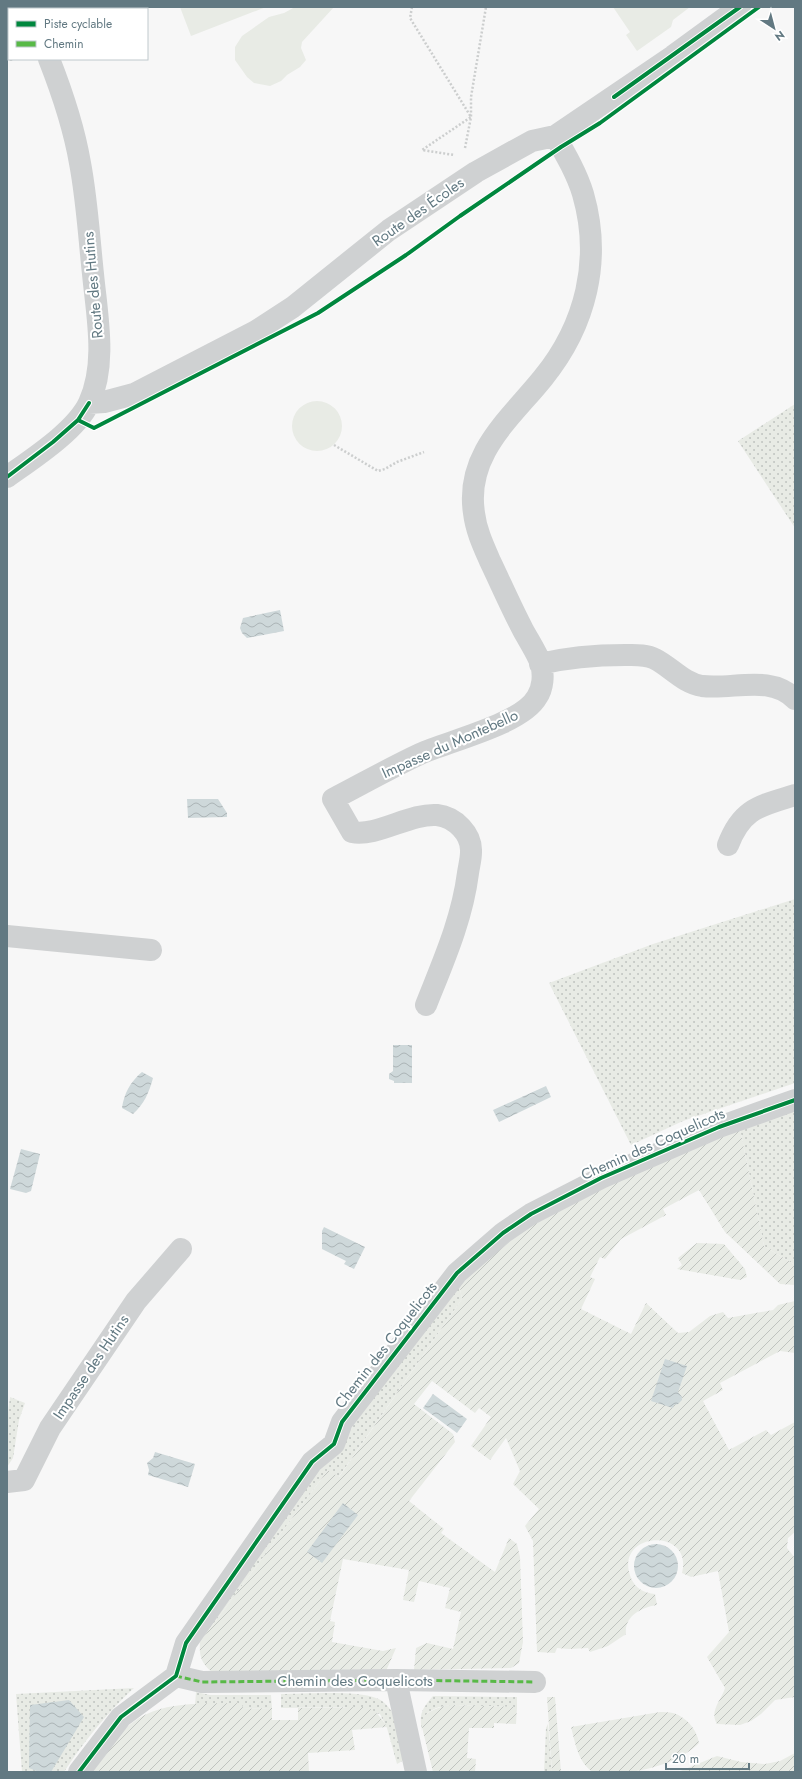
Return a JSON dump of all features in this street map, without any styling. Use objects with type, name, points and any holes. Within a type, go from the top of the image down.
[{"type":"street","name":"Route des Écoles","points":[[89,403],[104,402],[134,394],[256,331],[293,307],[469,164],[532,141],[555,136],[674,56],[740,7]]},
{"type":"street","name":"Route des Hutins","points":[[7,477],[54,442],[78,420],[89,403],[96,382],[99,358],[98,318],[80,162],[69,119],[49,60]]},
{"type":"street","name":"Impasse du Montebello","points":[[426,1005],[458,924],[463,905],[471,852],[467,835],[452,820],[438,816],[417,818],[363,833],[352,832],[348,828],[333,799],[422,754],[521,714],[539,695],[542,678],[540,664],[505,595],[479,535],[472,498],[476,472],[488,445],[559,358],[574,330],[584,302],[591,264],[588,216],[578,180],[555,136]]},
{"type":"street","points":[[540,664],[564,658],[593,655],[646,656],[655,659],[681,677],[696,684],[713,687],[767,685],[782,688],[795,699]]},
{"type":"street","points":[[728,845],[734,828],[742,819],[761,806],[795,795]]},
{"type":"street","points":[[7,936],[151,950]]},
{"type":"street","name":"Chemin des Coquelicots","points":[[535,1682],[396,1680],[202,1682],[176,1676],[186,1643],[312,1462],[334,1444],[342,1422],[457,1273],[486,1245],[531,1214],[601,1178],[718,1127],[795,1100]]},
{"type":"street","name":"Impasse des Hutins","points":[[7,1482],[24,1480],[50,1428],[136,1301],[181,1249]]},
{"type":"street","points":[[79,1772],[121,1718],[176,1676]]},
{"type":"street","points":[[396,1680],[416,1772]]},
{"type":"path","points":[[412,7],[410,18],[470,117]]},
{"type":"path","points":[[470,117],[422,150],[469,164],[471,97],[486,7]]},
{"type":"path","points":[[334,444],[378,470],[385,469],[397,462],[424,452]]},
{"type":"shaded area","points":[[180,7],[266,7],[191,36]]},
{"type":"shaded area","points":[[295,7],[334,7],[302,42],[301,48],[306,60],[300,67],[287,75],[281,81],[270,86],[254,83],[247,77],[235,60],[235,47],[242,36],[269,17],[284,13]]},
{"type":"shaded area","points":[[613,7],[690,7],[673,20],[671,27],[637,51],[626,35],[630,32]]},
{"type":"shaded area","points":[[322,401],[327,402],[335,408],[341,416],[341,436],[335,444],[327,450],[312,451],[307,450],[299,444],[293,436],[292,421],[293,416],[299,408],[307,402]]},
{"type":"shaded area","points":[[795,404],[795,528],[738,441]]},
{"type":"shaded area","points":[[795,899],[795,1083],[683,1121],[631,1145],[549,983],[653,944]]},
{"type":"shaded area","points":[[795,1110],[795,1265],[764,1246],[740,1129]]},
{"type":"shaded area","points":[[740,1129],[764,1246],[795,1265],[795,1285],[780,1284],[725,1232],[699,1190],[663,1209],[666,1215],[621,1239],[605,1259],[600,1257],[590,1277],[595,1279],[581,1309],[631,1334],[646,1303],[678,1333],[689,1332],[710,1316],[723,1312],[728,1318],[773,1310],[778,1305],[795,1301],[795,1353],[780,1351],[720,1383],[723,1390],[703,1401],[729,1450],[766,1430],[771,1435],[795,1422],[795,1532],[788,1538],[787,1548],[795,1558],[795,1697],[775,1700],[761,1714],[751,1721],[740,1725],[717,1724],[714,1715],[715,1710],[725,1688],[707,1657],[729,1632],[718,1571],[691,1577],[682,1573],[682,1558],[676,1547],[666,1542],[654,1540],[642,1543],[633,1551],[628,1562],[631,1578],[635,1585],[640,1589],[655,1594],[657,1605],[640,1610],[631,1617],[626,1628],[626,1634],[608,1646],[590,1652],[588,1648],[557,1648],[555,1653],[537,1652],[533,1541],[525,1526],[539,1509],[513,1484],[520,1471],[506,1438],[490,1460],[471,1446],[491,1417],[479,1408],[475,1413],[432,1381],[414,1404],[453,1434],[455,1442],[409,1501],[444,1529],[441,1533],[495,1572],[509,1538],[517,1544],[520,1557],[523,1642],[519,1663],[511,1668],[414,1670],[416,1648],[427,1643],[453,1649],[461,1612],[445,1608],[450,1588],[419,1581],[414,1602],[403,1600],[409,1570],[343,1559],[330,1621],[335,1622],[332,1642],[383,1651],[396,1648],[386,1671],[212,1672],[208,1669],[203,1662],[200,1651],[200,1642],[328,1470],[339,1477],[462,1299],[459,1283],[489,1256],[525,1229],[623,1178]]},
{"type":"shaded area","points":[[697,1243],[724,1244],[745,1269],[747,1277],[740,1280],[677,1269],[682,1265],[678,1258]]},
{"type":"shaded area","points":[[459,1283],[462,1299],[338,1478],[328,1470],[200,1642],[224,1604],[320,1467],[348,1436],[357,1417]]},
{"type":"shaded area","points":[[10,1397],[25,1403],[19,1420],[13,1458],[7,1467],[7,1420]]},
{"type":"shaded area","points":[[134,1688],[114,1707],[96,1728],[64,1772],[22,1772],[16,1694]]},
{"type":"shaded area","points":[[196,1692],[210,1695],[271,1695],[272,1708],[243,1709],[195,1705]]},
{"type":"shaded area","points":[[281,1694],[356,1694],[381,1700],[389,1708],[394,1717],[400,1735],[404,1760],[397,1764],[387,1728],[380,1714],[344,1707],[281,1708]]},
{"type":"shaded area","points":[[433,1696],[517,1697],[517,1707],[459,1705],[440,1707],[432,1710],[426,1715],[423,1722],[422,1732],[422,1712]]},
{"type":"shaded area","points":[[547,1697],[555,1697],[561,1772],[552,1772]]},
{"type":"shaded area","points":[[242,1703],[243,1709],[272,1708],[272,1720],[298,1720],[298,1708],[364,1707],[377,1714],[387,1727],[352,1730],[355,1750],[308,1753],[309,1772],[91,1772],[112,1743],[127,1727],[139,1718],[167,1707],[197,1704]]},
{"type":"shaded area","points":[[451,1705],[517,1707],[516,1724],[494,1723],[494,1728],[469,1728],[467,1758],[476,1759],[475,1772],[433,1772],[421,1723],[426,1715],[433,1710]]},
{"type":"shaded area","points":[[660,1712],[673,1713],[682,1717],[693,1728],[699,1743],[693,1749],[677,1758],[658,1766],[640,1771],[593,1772],[584,1763],[578,1752],[571,1727]]},
{"type":"shaded area","points":[[548,1724],[552,1772],[544,1772],[546,1728]]},
{"type":"shaded area","points":[[795,1753],[795,1772],[678,1772],[717,1756],[741,1762],[765,1764],[780,1761]]},
{"type":"water","points":[[280,610],[284,631],[247,638],[242,633],[240,628],[243,618]]},
{"type":"water","points":[[187,799],[218,799],[227,813],[227,817],[188,818]]},
{"type":"water","points":[[393,1045],[412,1045],[412,1083],[394,1083],[394,1081],[389,1079],[389,1074],[393,1071]]},
{"type":"water","points":[[142,1072],[153,1078],[146,1098],[133,1114],[122,1108],[123,1103],[131,1084]]},
{"type":"water","points":[[546,1086],[551,1097],[499,1122],[493,1110]]},
{"type":"water","points":[[21,1149],[40,1154],[31,1191],[26,1193],[10,1189]]},
{"type":"water","points":[[324,1227],[365,1247],[354,1269],[344,1264],[346,1261],[322,1249],[322,1231]]},
{"type":"water","points":[[665,1359],[687,1366],[678,1392],[682,1397],[682,1400],[678,1404],[674,1405],[673,1408],[651,1401]]},
{"type":"water","points":[[433,1394],[467,1419],[457,1433],[423,1408]]},
{"type":"water","points":[[155,1452],[195,1464],[188,1487],[148,1475],[149,1470],[147,1463],[153,1458]]},
{"type":"water","points":[[343,1503],[358,1515],[322,1563],[307,1552]]},
{"type":"water","points":[[656,1544],[668,1548],[674,1554],[678,1566],[674,1578],[668,1584],[656,1588],[644,1584],[638,1578],[634,1566],[638,1554],[644,1548]]},
{"type":"water","points":[[69,1700],[84,1717],[51,1772],[39,1772],[29,1768],[30,1705]]},
{"type":"marked path","points":[[176,1676],[202,1682],[396,1680],[535,1682]]},
{"type":"cycle path","points":[[614,97],[740,7]]},
{"type":"cycle path","points":[[78,420],[94,428],[318,313],[406,255],[561,147],[600,123],[759,7]]},
{"type":"cycle path","points":[[7,477],[53,442],[78,420],[89,403]]},
{"type":"cycle path","points":[[79,1772],[121,1717],[176,1676],[186,1643],[312,1462],[334,1444],[342,1422],[457,1273],[503,1233],[531,1214],[601,1178],[719,1127],[795,1100]]}]
